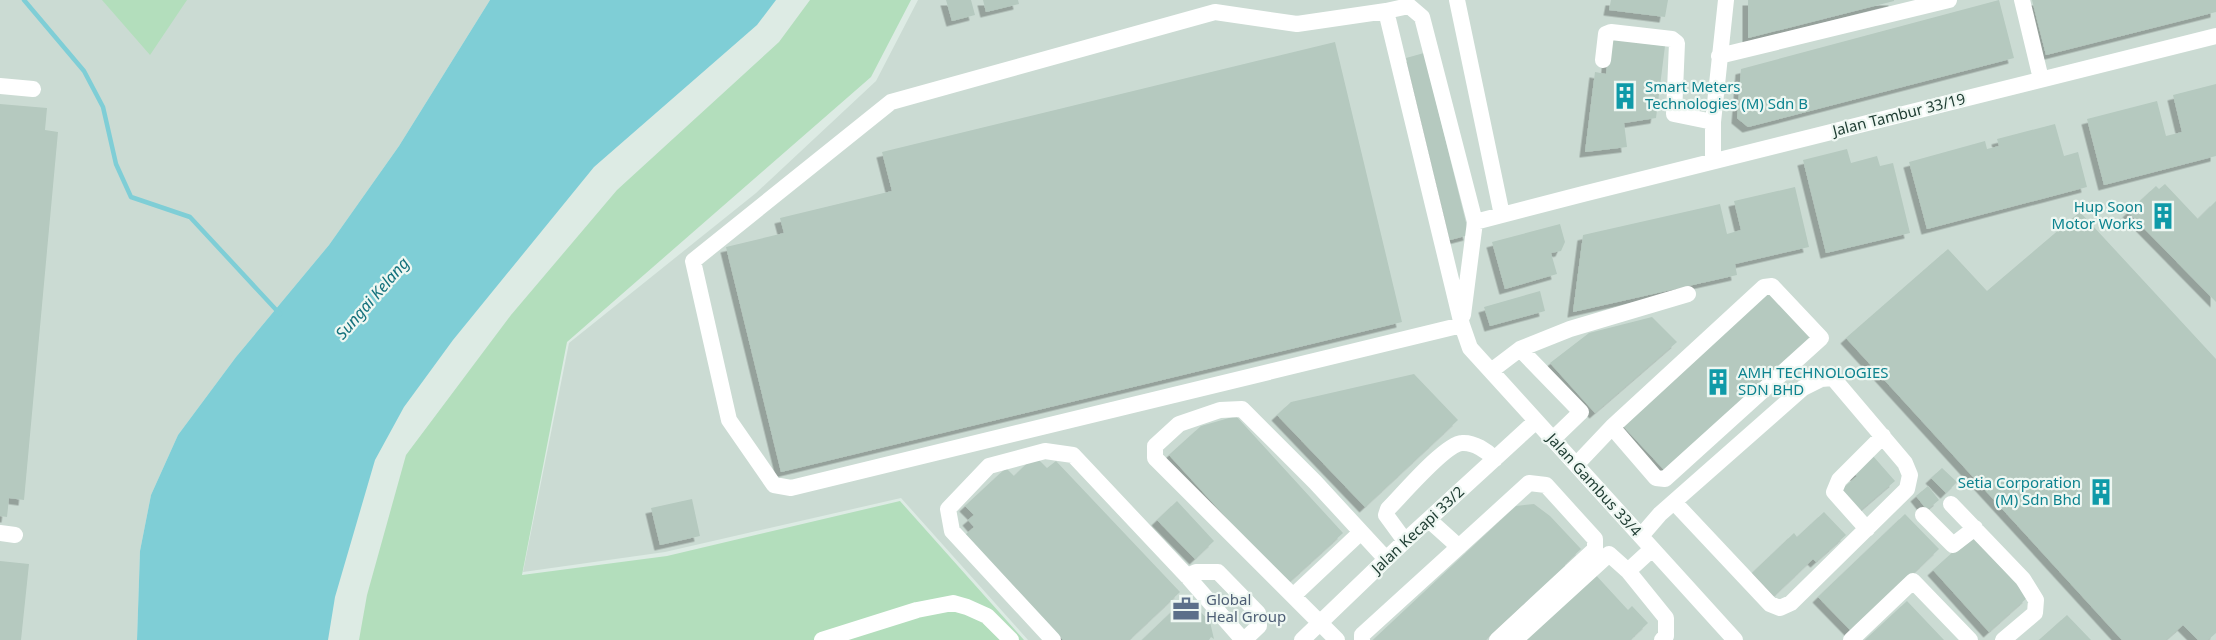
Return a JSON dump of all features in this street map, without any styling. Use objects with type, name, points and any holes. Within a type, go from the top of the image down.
[{"type":"street","points":[[1457,0],[1502,215]]},
{"type":"street","points":[[1713,161],[1713,122],[1726,0]]},
{"type":"street","points":[[1719,56],[1949,0]]},
{"type":"street","points":[[2022,0],[2042,79]]},
{"type":"street","points":[[1409,6],[1422,17],[1475,222],[1462,325],[791,488],[774,485],[729,420],[693,261],[891,102],[1215,12],[1297,24],[1386,11],[1409,6]]},
{"type":"street","name":"Jalan Gambus 33/4","points":[[1386,11],[1462,325],[1470,348],[1641,536],[1727,637]]},
{"type":"street","points":[[1603,60],[1606,34],[1611,32],[1672,39],[1677,43],[1674,114],[1713,122]]},
{"type":"street","name":"Jalan Tambur 33/19","points":[[1475,222],[2216,36]]},
{"type":"street","points":[[0,86],[33,89]]},
{"type":"street","points":[[1576,465],[1612,427],[1764,287],[1772,286],[1821,338],[1665,479],[1656,478],[1612,427]]},
{"type":"street","points":[[1491,371],[1520,349],[1570,329],[1688,294]]},
{"type":"street","points":[[1520,349],[1581,412],[1553,439]]},
{"type":"street","points":[[1641,536],[1660,514],[1803,388],[1821,379],[1833,378],[1905,463],[1910,475],[1907,489],[1791,603],[1780,608],[1770,604],[1674,502]]},
{"type":"street","points":[[1337,640],[1155,458],[1155,446],[1179,424],[1220,410],[1242,408],[1386,559]]},
{"type":"street","name":"Jalan Kecapi 33/2","points":[[1302,640],[1405,541],[1536,421]]},
{"type":"street","points":[[1867,529],[1834,492],[1839,480],[1883,436]]},
{"type":"street","points":[[1405,541],[1386,515],[1388,509],[1447,449],[1462,443],[1484,449],[1495,459]]},
{"type":"street","points":[[1053,640],[952,531],[948,509],[989,466],[1045,451],[1073,456],[1187,576],[1244,640],[1259,626],[1258,614],[1218,572],[1196,572],[1187,576]]},
{"type":"street","points":[[1362,640],[1362,635],[1529,483],[1546,485],[1595,539],[1595,549],[1497,640]]},
{"type":"street","points":[[1951,504],[2024,579],[2036,600],[2035,613],[2003,640]]},
{"type":"street","points":[[1923,515],[1953,545],[1975,528]]},
{"type":"street","points":[[1429,520],[1459,547]]},
{"type":"street","points":[[1293,596],[1361,532]]},
{"type":"street","points":[[1628,571],[1652,549]]},
{"type":"street","points":[[1515,640],[1609,554],[1628,571],[1666,618],[1666,636],[1662,640]]},
{"type":"street","points":[[1851,640],[1913,581],[1970,640]]},
{"type":"street","points":[[822,640],[916,610],[953,603],[987,616],[1011,640]]},
{"type":"shaded area","points":[[0,0],[490,0],[399,146],[329,245],[236,357],[178,435],[151,495],[140,551],[137,640],[0,640]]},
{"type":"shaded area","points":[[918,0],[2216,0],[2216,640],[1028,640],[901,498],[665,552],[523,572],[569,343],[756,193],[876,81]]},
{"type":"green space","points":[[102,0],[187,0],[150,55]]},
{"type":"green space","points":[[810,0],[911,0],[871,77],[567,342],[522,575],[667,556],[900,501],[1024,640],[359,640],[367,595],[406,455],[511,315],[617,190],[779,42]]},
{"type":"water","name":"Sungai Kelang","points":[[490,0],[776,0],[757,25],[594,167],[453,340],[404,407],[375,460],[335,597],[328,640],[137,640],[140,551],[151,495],[178,435],[236,357],[329,245],[399,146]]},
{"type":"building","points":[[946,0],[971,0],[975,15],[952,21]]},
{"type":"building","points":[[983,0],[1018,0],[1019,4],[986,12]]},
{"type":"building","points":[[1611,0],[1668,0],[1665,17],[1609,10]]},
{"type":"building","points":[[1748,0],[1894,0],[1894,1],[1748,38]]},
{"type":"building","points":[[1999,0],[2014,58],[1748,127],[1737,118],[1741,69]]},
{"type":"building","points":[[2032,0],[2216,0],[2216,12],[2046,55]]},
{"type":"building","name":"Smart Meters Technologies (M) Sdn B","points":[[1610,39],[1665,46],[1656,118],[1624,123],[1627,147],[1585,152],[1595,72],[1606,74]]},
{"type":"building","points":[[1335,42],[1402,322],[781,472],[726,247],[784,233],[780,218],[892,191],[882,152]]},
{"type":"building","points":[[1424,53],[1469,235],[1450,240],[1406,58]]},
{"type":"building","points":[[2216,84],[2216,156],[2104,185],[2087,119],[2157,101],[2166,136],[2182,132],[2173,95]]},
{"type":"building","points":[[0,104],[47,108],[45,130],[58,132],[24,500],[9,498],[7,517],[0,516]]},
{"type":"building","points":[[2055,124],[2064,156],[2078,152],[2087,187],[1927,229],[1909,162],[1985,141],[1987,149],[1999,146],[1997,139]]},
{"type":"building","points":[[1847,149],[1851,163],[1877,156],[1880,166],[1893,163],[1910,233],[1826,253],[1803,160]]},
{"type":"building","points":[[2165,184],[2198,219],[2216,201],[2216,302],[2128,212],[2156,186],[2159,189]]},
{"type":"building","points":[[1795,187],[1809,247],[1735,264],[1737,275],[1573,312],[1583,235],[1720,204],[1727,234],[1741,230],[1734,201]]},
{"type":"building","name":"Setia Corporation (M) Sdn Bhd","points":[[2080,212],[2216,359],[2216,633],[2208,640],[2198,640],[2183,625],[2166,640],[2122,640],[1846,338],[1948,249],[1987,291]]},
{"type":"building","points":[[1560,224],[1565,242],[1561,251],[1551,253],[1557,274],[1505,289],[1492,242]]},
{"type":"building","points":[[1540,291],[1545,311],[1490,326],[1484,307]]},
{"type":"building","name":"AMH TECHNOLOGIES SDN BHD","points":[[1769,292],[1812,338],[1666,472],[1623,426]]},
{"type":"building","points":[[1652,317],[1677,342],[1595,413],[1550,363],[1589,333]]},
{"type":"building","points":[[1414,374],[1458,420],[1365,507],[1277,415],[1291,402]]},
{"type":"building","points":[[1236,416],[1343,533],[1287,584],[1169,455],[1201,426]]},
{"type":"building","points":[[1035,456],[1047,468],[1056,461],[1180,592],[1129,640],[1063,640],[964,536],[974,527],[968,520],[974,515],[965,506],[1006,468],[1014,476]]},
{"type":"building","points":[[1873,456],[1895,481],[1860,511],[1841,490],[1857,476],[1853,473]]},
{"type":"building","points":[[1942,468],[1957,482],[1946,493],[1931,478]]},
{"type":"building","points":[[1928,486],[1939,500],[1927,510],[1916,496]]},
{"type":"building","points":[[692,499],[700,536],[660,545],[651,508]]},
{"type":"building","points":[[1177,501],[1214,541],[1195,559],[1157,520]]},
{"type":"building","points":[[1534,504],[1550,516],[1581,549],[1565,564],[1565,576],[1528,600],[1485,640],[1373,640],[1516,506]]},
{"type":"building","points":[[1824,512],[1846,535],[1816,562],[1813,559],[1774,596],[1752,573],[1794,533],[1797,537]]},
{"type":"building","points":[[1905,514],[1939,549],[1852,632],[1818,597]]},
{"type":"building","points":[[1972,535],[2028,597],[1989,632],[1933,570]]},
{"type":"building","points":[[0,561],[29,564],[21,640],[0,640]]},
{"type":"building","points":[[1593,572],[1628,610],[1632,606],[1648,623],[1630,640],[1520,640]]},
{"type":"building","name":"Global Heal Group","points":[[1187,597],[1210,622],[1214,639],[1211,637],[1209,640],[1142,640]]},
{"type":"building","points":[[1907,601],[1944,640],[1865,640]]},
{"type":"building","points":[[2067,615],[2091,640],[2039,640]]},
{"type":"waterway","points":[[24,0],[84,71],[103,107],[116,164],[131,197],[190,217],[280,314]]},
{"type":"place","name":"Smart Meters Technologies (M) Sdn B","points":[[1625,96]]},
{"type":"place","name":"Hup Soon Motor Works","points":[[2163,216]]},
{"type":"place","name":"AMH TECHNOLOGIES SDN BHD","points":[[1718,382]]},
{"type":"place","name":"Setia Corporation (M) Sdn Bhd","points":[[2101,492]]},
{"type":"place","name":"Global Heal Group","points":[[1186,609]]}]
